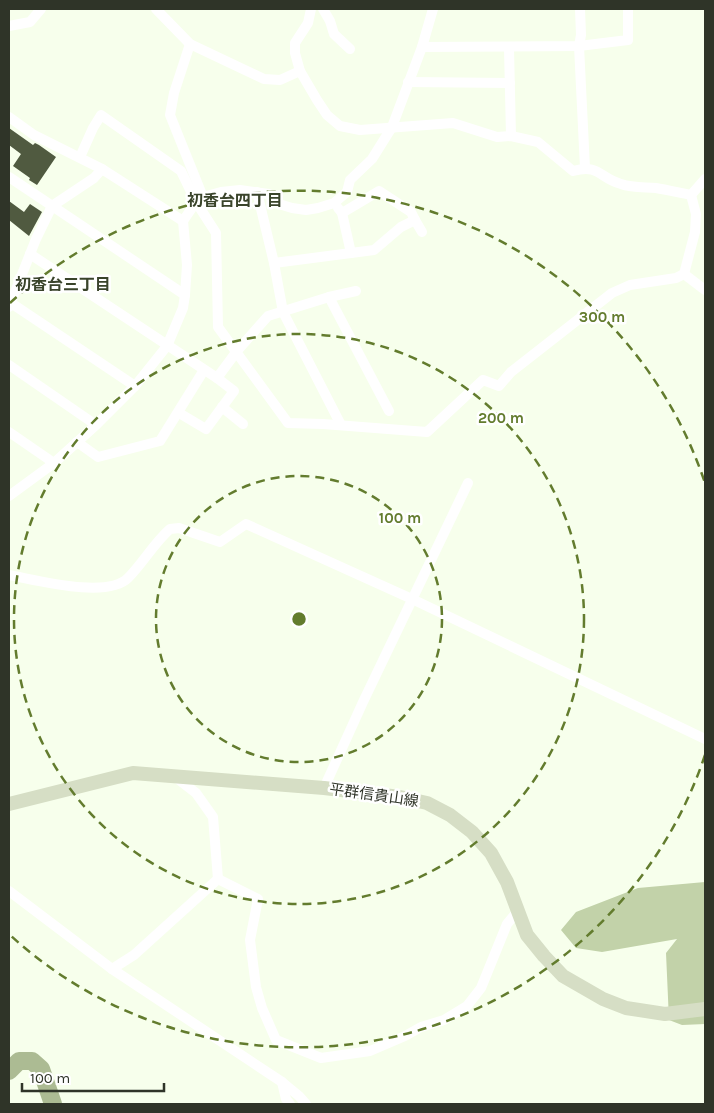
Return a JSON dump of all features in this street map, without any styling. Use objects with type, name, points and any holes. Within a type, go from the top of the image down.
[{"type":"main road","name":"平群信貴山線","points":[[9,804],[133,773],[324,788],[400,797],[427,803],[450,815],[472,832],[491,853],[507,882],[527,935],[563,976],[602,999],[626,1008],[666,1014],[705,1009]]},
{"type":"street","points":[[9,26],[30,22],[41,9]]},
{"type":"street","points":[[156,9],[190,44],[264,79],[280,80],[300,71]]},
{"type":"street","points":[[311,9],[308,23],[295,43],[294,52],[300,71],[327,115],[340,126],[360,130],[453,123],[497,137],[510,136],[538,142],[573,172],[585,168],[595,170],[619,184],[638,188],[657,188],[691,195]]},
{"type":"street","points":[[323,9],[334,34],[350,49]]},
{"type":"street","points":[[9,496],[54,463],[96,425],[135,386],[167,346],[183,308],[185,295],[187,265],[183,221],[199,199],[221,192],[240,190],[269,194],[279,204],[306,210],[334,203],[348,192],[350,180],[372,159],[392,127],[422,47],[433,9]]},
{"type":"street","points":[[580,9],[581,35],[579,46],[585,168]]},
{"type":"street","points":[[422,47],[509,48],[579,46],[628,40],[628,9]]},
{"type":"street","points":[[190,44],[174,93],[170,115],[199,199]]},
{"type":"street","points":[[509,48],[510,136]]},
{"type":"street","points":[[408,82],[510,83]]},
{"type":"street","points":[[80,157],[93,128],[101,116],[182,171],[216,233],[218,327],[288,423],[427,432],[483,380],[499,386],[510,372],[612,293],[630,285],[676,278],[684,274],[695,232],[696,214],[691,195]]},
{"type":"street","points":[[9,117],[34,134],[102,169],[183,221]]},
{"type":"street","points":[[102,169],[94,178],[52,206],[30,254],[10,305],[135,386]]},
{"type":"street","points":[[9,177],[185,295]]},
{"type":"street","points":[[691,195],[705,179]]},
{"type":"street","points":[[342,212],[379,191],[411,212],[422,232]]},
{"type":"street","points":[[257,192],[274,263],[283,312],[341,425]]},
{"type":"street","points":[[334,203],[342,212],[351,253]]},
{"type":"street","points":[[274,263],[374,250],[401,227],[416,220]]},
{"type":"street","points":[[30,254],[234,391],[206,429],[179,413]]},
{"type":"street","points":[[684,274],[705,290]]},
{"type":"street","points":[[217,378],[237,351],[268,316],[329,296],[356,292]]},
{"type":"street","points":[[329,296],[388,411]]},
{"type":"street","points":[[9,365],[96,425]]},
{"type":"street","points":[[77,442],[98,457],[160,441],[204,370]]},
{"type":"street","points":[[222,407],[243,424]]},
{"type":"street","points":[[9,432],[54,463]]},
{"type":"street","points":[[324,788],[468,483]]},
{"type":"street","points":[[9,576],[88,589],[118,586],[127,579],[170,529],[179,528],[220,542],[246,524],[412,600],[705,739]]},
{"type":"street","points":[[174,776],[196,793],[212,817],[218,879]]},
{"type":"street","points":[[218,879],[258,899],[250,940],[251,949],[256,987],[262,1008],[276,1040],[321,1058],[370,1051],[421,1027],[444,1020],[467,1006],[481,988],[507,924],[517,912]]},
{"type":"street","points":[[112,969],[134,955],[218,879]]},
{"type":"street","points":[[9,891],[112,969],[282,1082],[306,1104]]},
{"type":"street","points":[[282,1082],[286,1099],[290,1104]]},
{"type":"green space","points":[[705,882],[705,1024],[682,1025],[669,1020],[666,953],[677,939],[602,952],[576,948],[561,930],[576,912],[638,888]]},
{"type":"building","points":[[9,128],[33,145],[35,143],[39,145],[56,157],[37,185],[13,166],[21,154],[9,145]]},
{"type":"building","points":[[9,201],[24,212],[30,204],[42,212],[29,236],[9,220]]},
{"type":"waterway","points":[[9,1071],[19,1061],[32,1061],[41,1069],[53,1104]]},
{"type":"district","name":"初香台四丁目","points":[[235,200]]},
{"type":"district","name":"初香台三丁目","points":[[63,284]]}]
